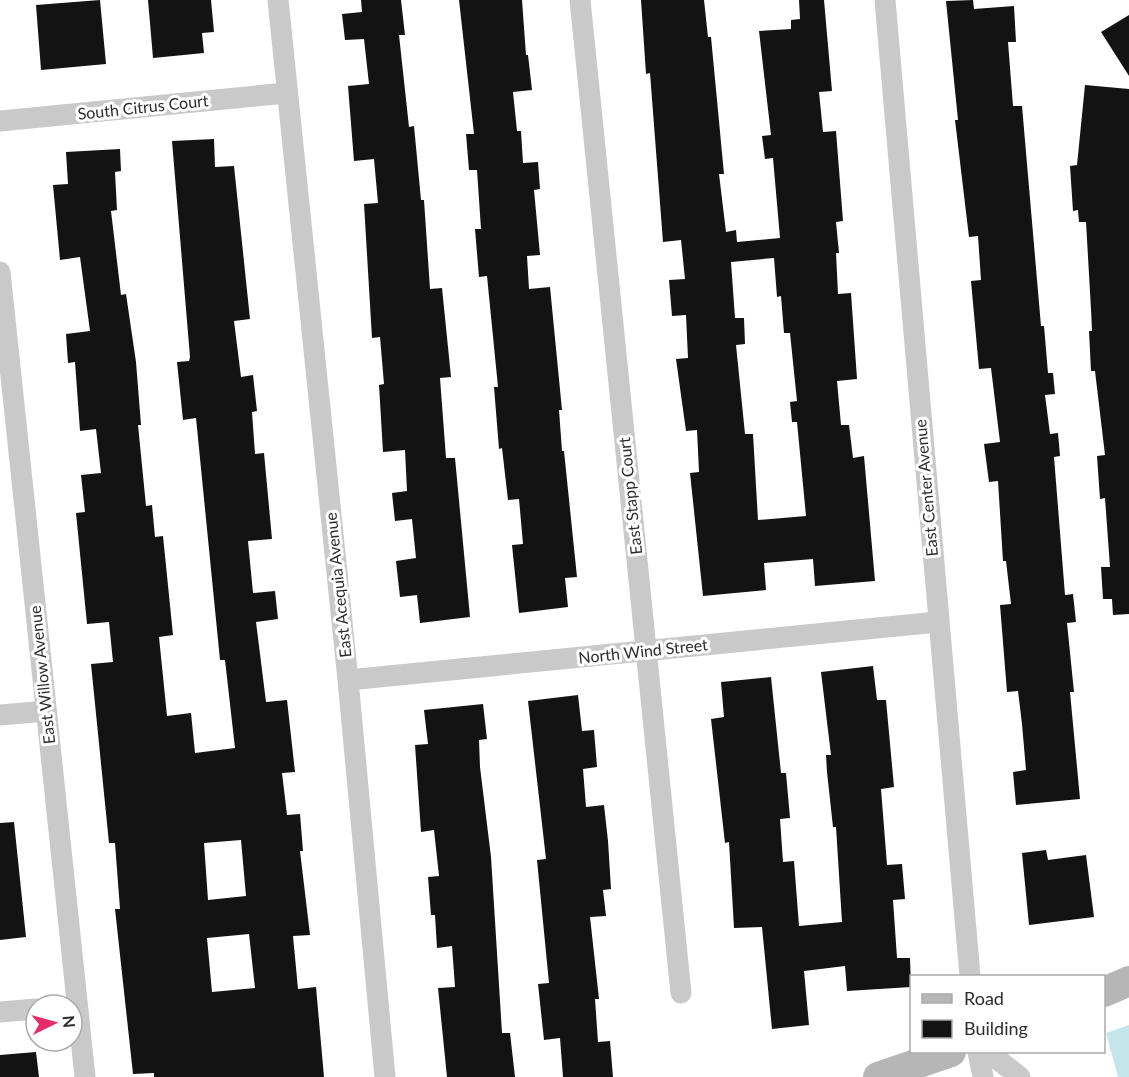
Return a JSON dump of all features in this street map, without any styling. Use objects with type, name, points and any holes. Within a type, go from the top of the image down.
[{"type":"street","name":"East Acequia Avenue","points":[[278,0],[348,680],[385,1077]]},
{"type":"street","name":"East Stapp Court","points":[[580,0],[681,993]]},
{"type":"street","name":"East Center Avenue","points":[[885,0],[970,975]]},
{"type":"street","name":"South Citrus Court","points":[[0,121],[286,93]]},
{"type":"street","name":"East Willow Avenue","points":[[0,272],[7,417],[46,711],[73,993]]},
{"type":"street","name":"North Wind Street","points":[[348,680],[938,622]]},
{"type":"street","points":[[0,715],[46,711]]},
{"type":"street","points":[[1105,992],[1129,981]]},
{"type":"street","points":[[0,1012],[24,1010]]},
{"type":"street","name":"East Willow Avenue","points":[[81,1053],[85,1077]]},
{"type":"street","points":[[878,1077],[948,1053]]},
{"type":"street","points":[[978,1053],[983,1077]]},
{"type":"street","points":[[989,1053],[1020,1077]]},
{"type":"water","points":[[1129,1025],[1129,1077],[1118,1077],[1106,1033]]},
{"type":"building","points":[[100,0],[106,64],[41,70],[36,5]]},
{"type":"building","points":[[148,0],[211,0],[214,32],[202,33],[204,53],[153,58]]},
{"type":"building","points":[[361,0],[401,0],[405,35],[399,35],[409,127],[414,126],[421,200],[424,200],[430,289],[442,288],[451,377],[440,378],[446,458],[455,458],[470,617],[420,623],[417,595],[400,597],[396,561],[416,558],[412,519],[395,521],[392,493],[407,491],[405,450],[383,452],[379,385],[384,384],[380,337],[372,338],[364,204],[378,203],[374,159],[354,161],[348,86],[369,84],[364,39],[345,40],[342,14],[362,12]]},
{"type":"building","points":[[459,0],[522,0],[526,55],[528,55],[532,90],[513,92],[517,131],[521,131],[523,163],[538,162],[540,189],[534,190],[540,255],[527,256],[529,289],[550,287],[562,410],[559,410],[562,451],[564,451],[577,577],[565,578],[568,607],[519,613],[512,545],[523,544],[519,499],[508,500],[502,448],[499,449],[494,387],[498,387],[487,276],[479,277],[475,229],[481,229],[477,170],[469,170],[466,134],[474,134]]},
{"type":"building","points":[[641,0],[704,0],[708,37],[711,37],[724,174],[719,174],[726,232],[736,230],[737,242],[780,238],[773,158],[765,159],[762,136],[771,135],[759,31],[791,29],[791,20],[800,19],[799,0],[824,0],[832,91],[819,92],[823,132],[836,131],[843,221],[836,222],[839,253],[836,253],[838,294],[851,293],[857,379],[837,381],[841,425],[849,425],[853,458],[864,456],[875,581],[815,586],[813,559],[764,563],[766,590],[703,596],[690,473],[699,472],[697,430],[686,431],[676,359],[688,358],[686,315],[672,316],[669,280],[685,279],[681,240],[663,242],[650,73],[646,74]],"holes":[[[774,258],[777,297],[781,296],[784,333],[790,333],[797,401],[790,402],[792,422],[797,422],[806,516],[758,520],[753,434],[745,434],[736,345],[745,344],[744,318],[735,318],[731,262]]]},
{"type":"building","points":[[973,0],[974,9],[1014,6],[1016,42],[1008,42],[1013,106],[1022,106],[1041,326],[1044,326],[1048,373],[1053,373],[1055,394],[1045,395],[1050,434],[1058,433],[1060,456],[1054,457],[1065,595],[1073,594],[1076,622],[1067,623],[1074,692],[1070,692],[1080,799],[1016,805],[1013,772],[1026,770],[1022,724],[1018,691],[1007,692],[1000,605],[1011,604],[1006,561],[1003,561],[998,481],[989,482],[984,444],[1000,442],[991,368],[979,369],[971,281],[981,280],[978,236],[969,237],[955,120],[958,120],[946,1]]},
{"type":"building","points":[[1129,15],[1129,76],[1101,32]]},
{"type":"building","points":[[1085,85],[1129,89],[1129,614],[1113,615],[1112,599],[1103,599],[1101,567],[1110,567],[1105,498],[1100,499],[1097,456],[1105,455],[1095,371],[1091,371],[1089,331],[1092,331],[1086,222],[1079,222],[1078,210],[1073,211],[1070,166],[1077,165]]},
{"type":"building","points":[[214,139],[215,167],[234,166],[250,319],[234,321],[241,377],[253,375],[257,411],[252,412],[255,454],[264,453],[272,539],[248,541],[253,593],[275,591],[278,619],[256,622],[266,702],[287,700],[295,772],[282,773],[287,815],[300,814],[303,851],[300,851],[310,935],[293,936],[298,989],[316,987],[324,1077],[154,1077],[154,1073],[133,1074],[115,909],[120,909],[115,843],[109,843],[91,664],[113,662],[109,622],[87,624],[76,513],[85,512],[81,475],[101,473],[96,429],[80,431],[75,362],[68,363],[66,334],[90,331],[80,257],[60,260],[53,185],[68,184],[66,152],[120,149],[121,171],[115,172],[117,210],[111,211],[121,295],[126,294],[136,362],[141,425],[138,425],[146,506],[152,505],[155,537],[163,536],[173,635],[159,637],[167,716],[191,713],[195,753],[235,748],[225,660],[220,660],[196,418],[183,420],[177,362],[189,361],[190,357],[172,141]],"holes":[[[241,840],[246,896],[208,900],[204,843]],[[249,934],[255,988],[212,992],[207,938]]]},
{"type":"building","points":[[873,666],[877,700],[886,700],[894,787],[881,789],[887,865],[902,864],[905,899],[893,900],[897,958],[910,958],[910,987],[847,991],[845,966],[804,971],[809,1025],[772,1029],[762,927],[734,928],[729,842],[725,843],[711,719],[724,717],[721,682],[771,677],[781,773],[786,773],[790,818],[780,819],[783,862],[794,861],[799,926],[842,922],[836,827],[833,827],[827,772],[826,755],[831,755],[821,672]]},
{"type":"building","points":[[578,695],[582,731],[594,730],[597,767],[583,769],[586,807],[604,805],[608,841],[611,889],[603,890],[606,916],[590,917],[599,999],[595,999],[598,1042],[610,1041],[613,1077],[563,1077],[560,1038],[544,1040],[538,984],[549,983],[537,860],[546,859],[528,701]]},
{"type":"building","points":[[483,704],[487,739],[479,740],[480,767],[491,857],[502,1033],[510,1033],[515,1077],[447,1077],[438,988],[455,987],[452,946],[437,948],[435,915],[431,915],[428,877],[439,876],[434,830],[421,832],[415,745],[428,744],[424,710]]},
{"type":"building","points":[[14,822],[26,937],[0,940],[0,823]]},
{"type":"building","points":[[1046,850],[1048,860],[1086,855],[1094,917],[1029,925],[1022,853]]},
{"type":"building","points":[[36,1053],[39,1077],[0,1077],[0,1055]]}]
